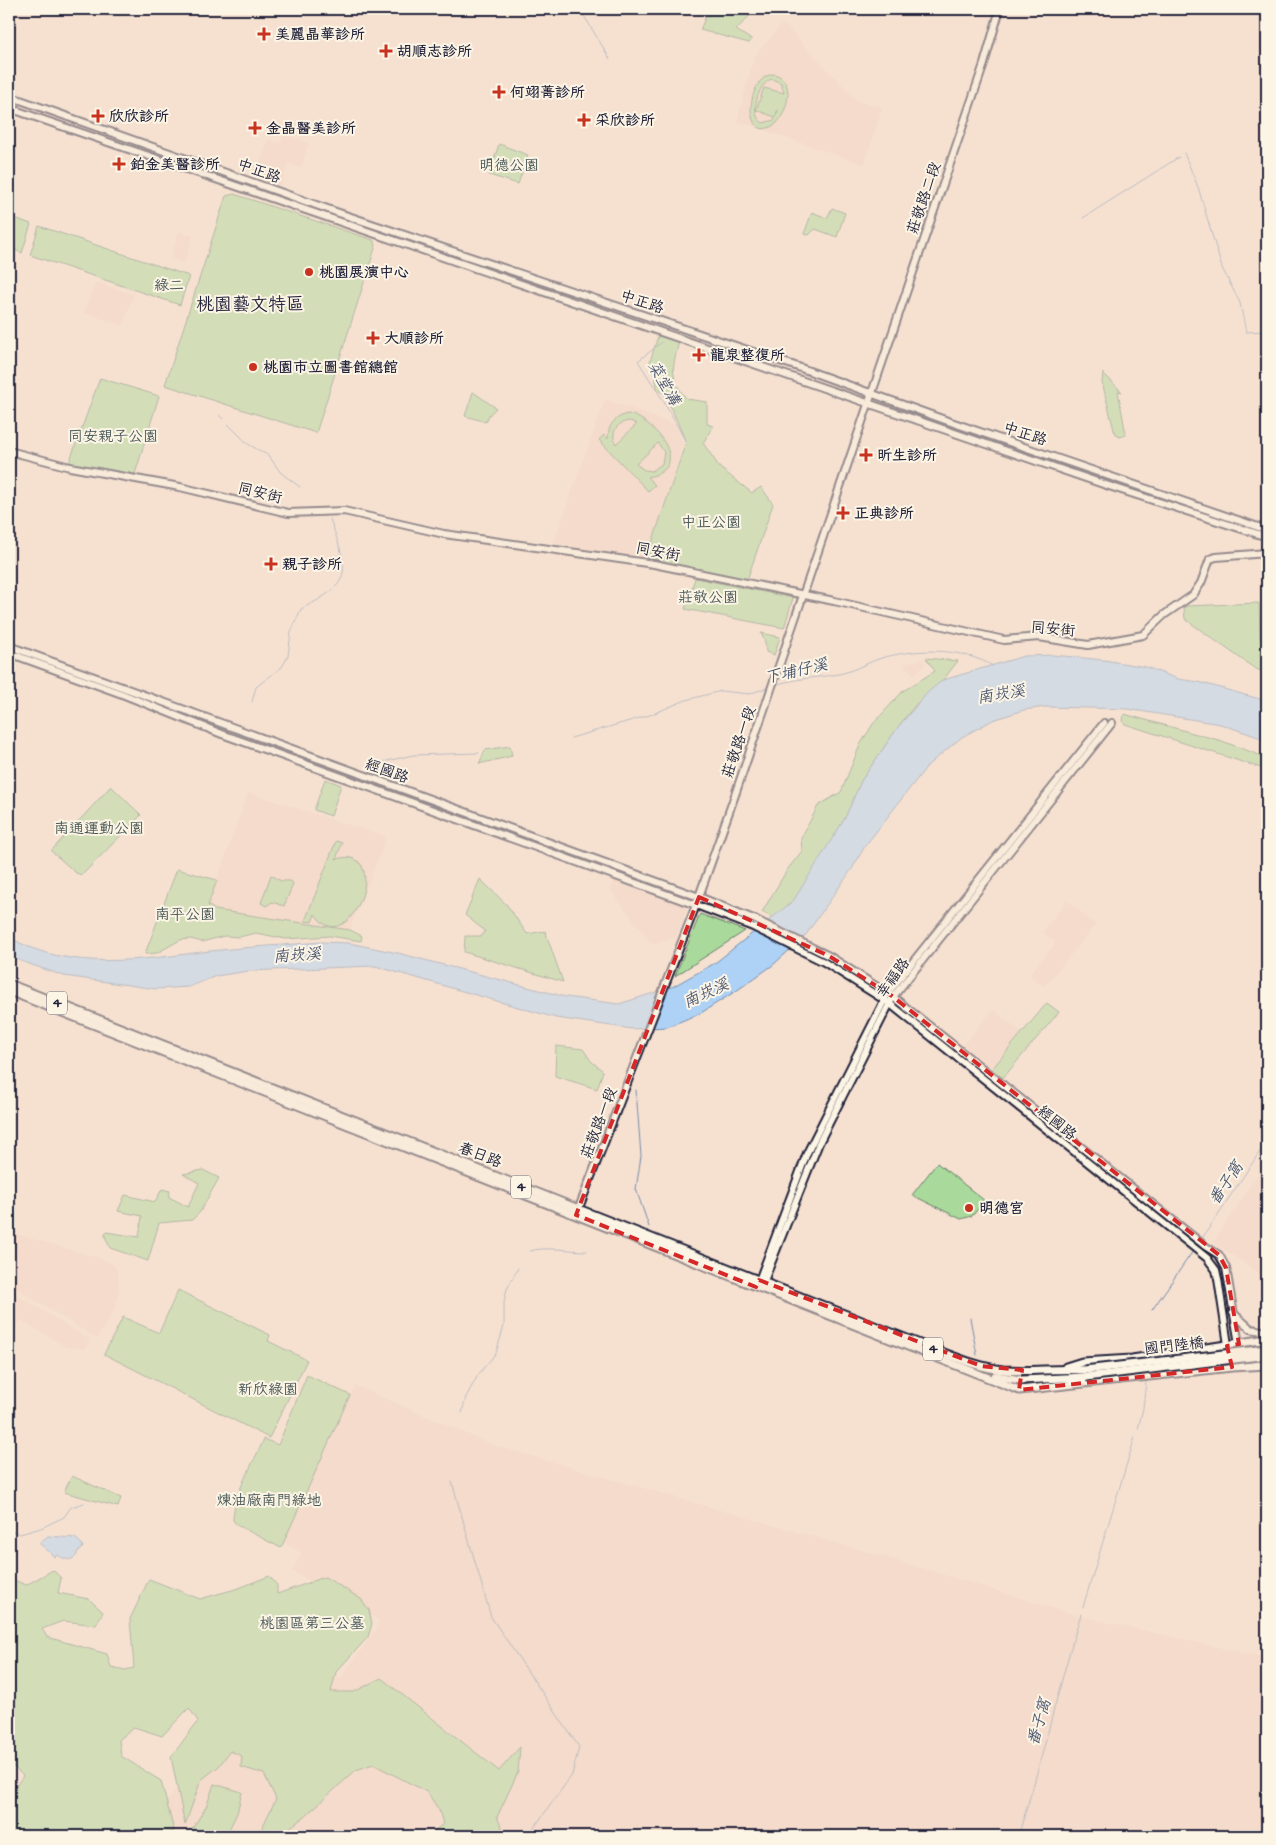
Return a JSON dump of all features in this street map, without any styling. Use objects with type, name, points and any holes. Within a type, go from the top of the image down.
[{"type":"main road","name":"4","points":[[9,984],[143,1041]]},
{"type":"main road","name":"4","points":[[9,991],[143,1041]]},
{"type":"main road","name":"春日路","points":[[143,1041],[846,1319]]},
{"type":"main road","name":"4","points":[[846,1319],[981,1366],[1022,1370],[1064,1368],[1082,1362],[1132,1359],[1267,1339]]},
{"type":"main road","name":"4","points":[[846,1319],[1019,1390],[1232,1367],[1267,1365]]},
{"type":"main road","name":"國門陸橋","points":[[1085,1374],[1267,1349]]},
{"type":"main road","name":"國門陸橋","points":[[1085,1374],[1267,1355]]},
{"type":"main road","name":"4","points":[[1064,1368],[1085,1374]]},
{"type":"main road","points":[[1019,1390],[1022,1370]]},
{"type":"main road","name":"4","points":[[982,1374],[1021,1380],[1085,1374]]},
{"type":"street","name":"莊敬路二段","points":[[871,394],[984,64],[1000,9]]},
{"type":"street","name":"中正路","points":[[9,96],[336,212],[798,367],[871,394],[1267,530]]},
{"type":"street","name":"中正路","points":[[9,108],[868,403],[1267,537]]},
{"type":"street","name":"莊敬路一段","points":[[577,1212],[699,897],[871,394]]},
{"type":"street","name":"同安街","points":[[9,451],[70,467],[180,487],[288,513],[344,511],[444,534],[637,560],[803,594],[996,638],[1013,640],[1039,637],[1088,645],[1140,635],[1147,632],[1164,615],[1193,595],[1210,559],[1216,556],[1267,553]]},
{"type":"street","name":"經國路","points":[[9,646],[699,897],[756,920],[836,960],[890,995],[1196,1239],[1220,1255],[1226,1268],[1239,1344]]},
{"type":"street","name":"經國路","points":[[9,653],[122,694],[222,734],[696,905],[753,927],[838,970],[886,1002],[1207,1258],[1216,1270],[1227,1346],[1232,1367]]},
{"type":"street","name":"幸福路","points":[[760,1285],[807,1153],[890,995],[1104,723]]},
{"type":"street","name":"幸福路","points":[[890,995],[1112,723]]},
{"type":"street","points":[[1233,1313],[1251,1329],[1267,1332]]},
{"type":"highlighted area","points":[[699,897],[829,956],[892,996],[1219,1255],[1226,1268],[1239,1344],[1227,1346],[1232,1367],[1019,1390],[1022,1370],[981,1366],[759,1280],[756,1287],[576,1215]]},
{"type":"shaded area","points":[[783,23],[858,101],[883,107],[864,165],[737,121],[754,56]]},
{"type":"shaded area","points":[[283,134],[309,143],[301,168],[288,164],[280,189],[254,180],[268,139],[280,143]]},
{"type":"shaded area","points":[[179,231],[193,236],[184,263],[170,259]]},
{"type":"shaded area","points":[[95,282],[134,294],[123,326],[84,313]]},
{"type":"shaded area","points":[[605,399],[674,424],[684,443],[647,558],[553,544]]},
{"type":"shaded area","points":[[923,659],[926,664],[914,675],[903,664]]},
{"type":"shaded area","points":[[248,792],[387,837],[350,930],[215,910],[208,905]]},
{"type":"shaded area","points":[[613,880],[688,907],[676,937],[653,945],[609,889]]},
{"type":"shaded area","points":[[1067,900],[1096,925],[1044,987],[1029,975],[1055,943],[1042,932]]},
{"type":"shaded area","points":[[993,1009],[1022,1033],[992,1069],[963,1045]]},
{"type":"shaded area","points":[[1267,1160],[1267,1279],[1213,1242]]},
{"type":"shaded area","points":[[9,1232],[101,1258],[115,1266],[118,1273],[119,1290],[116,1308],[97,1339],[9,1284]]},
{"type":"shaded area","points":[[9,1290],[90,1340],[85,1349],[66,1347],[21,1320],[14,1331],[9,1328]]},
{"type":"shaded area","points":[[355,1385],[493,1445],[879,1555],[1080,1616],[1267,1658],[1267,1836],[112,1836],[157,1814],[244,1699],[341,1677],[376,1629],[378,1620],[292,1571],[301,1553],[283,1542]]},
{"type":"green space","points":[[716,9],[756,9],[736,30],[752,40],[749,43],[700,30],[705,18]]},
{"type":"green space","points":[[774,74],[781,77],[788,89],[787,103],[781,117],[777,123],[766,128],[758,127],[753,119],[751,109],[757,86],[764,78]],"holes":[[[772,79],[781,83],[784,93],[764,88],[756,110],[759,93],[767,82]],[[756,110],[775,117],[778,110],[774,120],[763,123],[759,119]]]},
{"type":"green space","name":"明德公園","points":[[499,144],[528,155],[518,184],[489,175]]},
{"type":"green space","points":[[234,194],[373,240],[376,245],[316,433],[165,385],[226,196]]},
{"type":"green space","points":[[832,208],[845,213],[837,237],[815,229],[809,235],[804,234],[812,212],[827,218]]},
{"type":"green space","points":[[9,216],[31,224],[22,253],[9,248]]},
{"type":"green space","name":"綠二","points":[[39,226],[189,276],[180,305],[30,255]]},
{"type":"green space","name":"中正公園","points":[[658,336],[679,342],[674,366],[675,379],[681,392],[687,399],[707,402],[707,424],[713,426],[703,443],[720,468],[752,493],[761,487],[773,504],[747,580],[647,558],[686,442],[666,396],[657,388],[655,374],[649,365]]},
{"type":"green space","points":[[1103,373],[1122,392],[1118,391],[1126,435],[1120,437],[1115,434],[1102,382]]},
{"type":"green space","name":"同安親子公園","points":[[100,378],[159,396],[135,474],[69,463]]},
{"type":"green space","points":[[473,392],[496,408],[489,415],[486,422],[465,416]]},
{"type":"green space","points":[[627,414],[647,423],[664,442],[669,453],[668,464],[662,472],[647,477],[655,485],[648,491],[599,440],[604,435],[608,439],[611,426],[615,420]],"holes":[[[630,421],[637,424],[616,444],[614,440],[616,428],[621,423]],[[658,443],[664,452],[662,464],[652,471],[644,470],[636,464]]]},
{"type":"green space","name":"莊敬公園","points":[[695,578],[793,598],[784,628],[685,609]]},
{"type":"green space","points":[[1259,603],[1260,638],[1267,638],[1267,674],[1254,668],[1185,619],[1184,608],[1187,606]]},
{"type":"green space","points":[[761,633],[780,637],[774,655],[766,652],[765,642]]},
{"type":"green space","points":[[926,658],[958,661],[943,680],[916,704],[898,727],[861,781],[845,818],[793,901],[773,918],[762,912],[787,870],[802,851],[801,838],[818,806],[841,792],[860,745],[873,724],[903,691],[935,671]]},
{"type":"green space","points":[[1124,714],[1222,741],[1267,758],[1267,770],[1125,724],[1123,721]]},
{"type":"green space","points":[[510,746],[512,756],[479,764],[485,750]]},
{"type":"green space","points":[[325,779],[341,785],[331,816],[314,810]]},
{"type":"green space","name":"南通運動公園","points":[[111,786],[141,815],[82,875],[76,873],[51,851]]},
{"type":"green space","points":[[336,841],[342,843],[336,859],[354,859],[363,868],[365,883],[361,900],[352,915],[341,925],[328,926],[315,914],[312,922],[305,921]]},
{"type":"green space","name":"南平公園","points":[[177,869],[217,880],[208,905],[215,910],[350,930],[362,936],[361,941],[330,936],[286,939],[256,933],[239,937],[224,936],[202,942],[191,939],[180,940],[157,953],[145,954]]},
{"type":"green space","points":[[271,875],[281,881],[291,881],[293,884],[284,906],[272,902],[266,906],[261,903]]},
{"type":"green space","points":[[480,879],[507,905],[527,934],[545,931],[563,982],[464,952],[465,936],[482,936],[485,931],[465,915]]},
{"type":"green space","points":[[700,914],[745,931],[675,976]]},
{"type":"green space","points":[[1047,1003],[1059,1012],[1003,1078],[992,1069]]},
{"type":"green space","points":[[556,1046],[583,1049],[591,1061],[603,1071],[597,1089],[555,1076]]},
{"type":"green space","points":[[937,1163],[985,1201],[972,1216],[961,1219],[912,1195]]},
{"type":"green space","points":[[203,1170],[219,1178],[200,1212],[192,1220],[159,1223],[148,1261],[110,1248],[105,1236],[106,1232],[139,1237],[142,1216],[118,1211],[125,1195],[155,1202],[162,1189],[170,1191],[169,1197],[188,1207],[199,1183],[183,1174]]},
{"type":"green space","name":"新欣綠園","points":[[178,1290],[270,1335],[268,1341],[307,1360],[269,1438],[104,1354],[123,1317],[159,1333]]},
{"type":"green space","name":"煉油廠南門綠地","points":[[307,1375],[350,1395],[281,1548],[237,1525],[233,1520],[234,1509],[240,1488],[264,1439],[278,1445]]},
{"type":"green space","points":[[72,1476],[121,1498],[118,1507],[64,1492]]},
{"type":"green space","name":"桃園區第三公墓","points":[[53,1570],[61,1578],[58,1593],[89,1599],[103,1612],[96,1625],[63,1621],[42,1629],[47,1637],[107,1654],[111,1667],[125,1670],[134,1668],[130,1619],[149,1579],[200,1599],[239,1588],[269,1576],[277,1585],[277,1594],[325,1577],[361,1599],[369,1610],[372,1624],[368,1637],[336,1672],[331,1692],[354,1692],[381,1678],[499,1771],[520,1747],[518,1772],[497,1817],[502,1828],[509,1836],[428,1836],[443,1824],[439,1810],[427,1792],[373,1764],[356,1770],[305,1816],[279,1836],[258,1836],[276,1799],[264,1774],[241,1767],[242,1756],[230,1751],[219,1766],[201,1780],[185,1825],[171,1757],[198,1721],[189,1708],[162,1736],[134,1727],[119,1740],[121,1756],[161,1781],[174,1831],[158,1836],[9,1836],[9,1796],[23,1776],[9,1762],[9,1578],[26,1585]]},
{"type":"green space","points":[[214,1784],[242,1792],[237,1813],[226,1836],[188,1836],[207,1805]]},
{"type":"green space","points":[[354,1833],[428,1836],[348,1836]]},
{"type":"water","name":"南崁溪","points":[[1053,655],[1104,660],[1146,667],[1178,679],[1199,682],[1267,701],[1267,740],[1220,724],[1127,709],[1046,707],[1024,710],[993,720],[962,737],[928,765],[865,846],[852,869],[805,936],[773,965],[739,989],[701,1013],[667,1027],[632,1029],[556,1018],[375,966],[249,971],[216,976],[189,987],[156,989],[64,976],[9,957],[9,937],[32,948],[57,956],[108,960],[134,960],[321,942],[349,943],[398,953],[566,997],[619,1004],[672,987],[715,963],[793,901],[845,818],[861,781],[898,727],[928,692],[943,680],[1024,656]]},
{"type":"water","points":[[48,1536],[75,1538],[83,1545],[82,1549],[72,1559],[67,1560],[57,1555],[55,1557],[39,1543]]},
{"type":"waterway","name":"菜堂溝","points":[[580,9],[610,59]]},
{"type":"waterway","points":[[1184,153],[1198,187],[1222,268],[1240,303],[1246,332],[1266,331]]},
{"type":"waterway","points":[[1083,218],[1179,157]]},
{"type":"waterway","name":"菜堂溝","points":[[662,342],[638,361],[686,442]]},
{"type":"waterway","name":"下埔仔溪","points":[[219,415],[248,444],[269,456],[281,473],[300,487]]},
{"type":"waterway","name":"下埔仔溪","points":[[252,702],[256,687],[282,667],[288,656],[291,632],[301,609],[319,600],[331,591],[339,582],[343,573],[341,551],[330,519]]},
{"type":"waterway","name":"下埔仔溪","points":[[775,685],[799,679],[839,674],[879,659],[913,652],[941,651],[955,653],[981,660],[993,666]]},
{"type":"waterway","name":"下埔仔溪","points":[[571,738],[650,715],[686,700],[721,691],[749,694],[769,687]]},
{"type":"waterway","name":"下埔仔溪","points":[[366,766],[413,755],[479,753]]},
{"type":"waterway","points":[[636,1090],[641,1156],[636,1189],[649,1227]]},
{"type":"waterway","name":"番子窩","points":[[1203,1237],[1267,1141]]},
{"type":"waterway","points":[[530,1251],[550,1249],[587,1251]]},
{"type":"waterway","name":"番子窩","points":[[1152,1310],[1193,1251]]},
{"type":"waterway","points":[[462,1413],[466,1397],[478,1375],[496,1353],[504,1326],[504,1302],[507,1289],[518,1268]]},
{"type":"waterway","points":[[970,1318],[977,1355]]},
{"type":"waterway","name":"番子窩","points":[[1138,1429],[1146,1382]]},
{"type":"waterway","name":"番子窩","points":[[1083,1607],[1135,1437]]},
{"type":"waterway","points":[[452,1482],[491,1617],[579,1747],[572,1775],[528,1836]]},
{"type":"waterway","points":[[9,1530],[20,1534],[41,1528],[64,1517],[71,1507],[84,1503]]},
{"type":"waterway","name":"番子窩","points":[[1018,1836],[1081,1614]]},
{"type":"place","name":"美麗晶華診所","points":[[264,34]]},
{"type":"place","name":"胡順志診所","points":[[386,51]]},
{"type":"place","name":"何翊菁診所","points":[[499,92]]},
{"type":"place","name":"欣欣診所","points":[[98,116]]},
{"type":"place","name":"采欣診所","points":[[584,120]]},
{"type":"place","name":"金晶醫美診所","points":[[255,128]]},
{"type":"place","name":"鉑金美醫診所","points":[[119,164]]},
{"type":"place","name":"桃園展演中心","points":[[309,272]]},
{"type":"place","name":"大順診所","points":[[373,338]]},
{"type":"place","name":"龍泉整復所","points":[[699,355]]},
{"type":"place","name":"桃園市立圖書館總館","points":[[253,367]]},
{"type":"place","name":"昕生診所","points":[[866,455]]},
{"type":"place","name":"正典診所","points":[[843,513]]},
{"type":"place","name":"親子診所","points":[[271,564]]},
{"type":"place","name":"明德宮","points":[[969,1208]]},
{"type":"district","name":"桃園藝文特區","points":[[250,304]]}]
